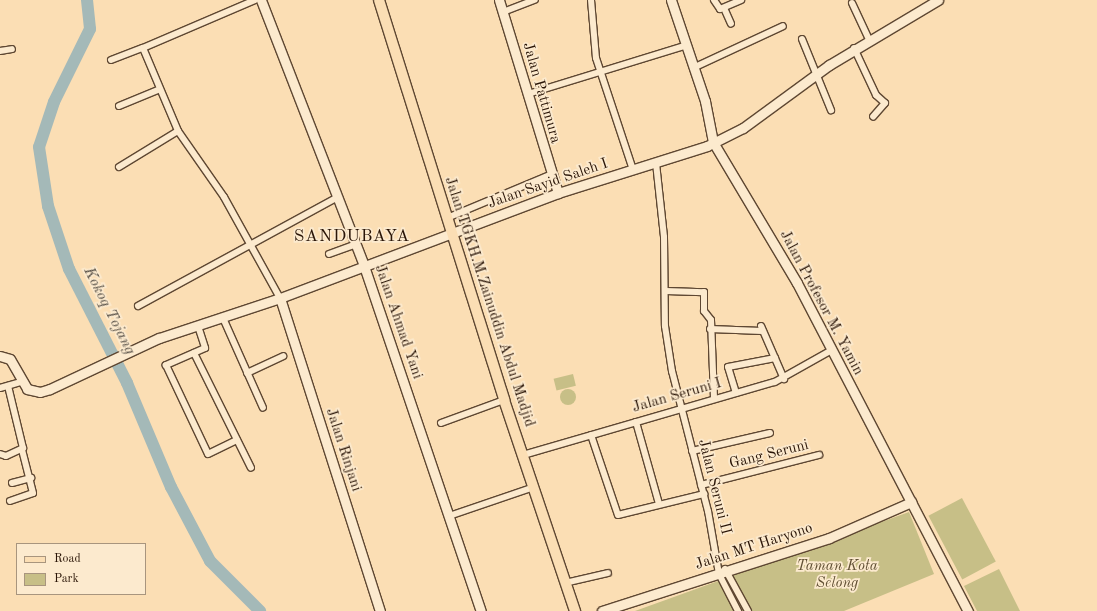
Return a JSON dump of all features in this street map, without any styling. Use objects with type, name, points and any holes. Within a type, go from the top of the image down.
[{"type":"main road","name":"Jalan TGKH.M.Zainuddin Abdul Madjid","points":[[379,0],[504,400],[565,584],[576,611]]},
{"type":"street","points":[[110,60],[143,48],[255,0]]},
{"type":"street","name":"Jalan Ahmad Yani","points":[[261,0],[364,266],[481,611]]},
{"type":"street","name":"Jalan Pattimura","points":[[499,0],[528,94],[550,175],[558,193]]},
{"type":"street","points":[[503,12],[535,0]]},
{"type":"street","points":[[591,0],[600,70],[632,170]]},
{"type":"street","name":"Jalan Profesor M. Yamin","points":[[671,0],[684,46],[693,68],[714,142],[798,283],[910,502],[968,611]]},
{"type":"street","points":[[714,0],[718,8],[724,8],[741,0]]},
{"type":"street","name":"Jalan Sayid Saleh I","points":[[21,382],[30,391],[40,392],[93,370],[118,356],[198,326],[280,298],[558,193],[656,163],[714,142],[743,128],[854,48],[938,0]]},
{"type":"street","points":[[852,3],[869,39]]},
{"type":"street","points":[[724,8],[731,24]]},
{"type":"street","points":[[693,68],[783,26]]},
{"type":"street","points":[[802,39],[831,110]]},
{"type":"street","points":[[528,94],[600,70],[684,46]]},
{"type":"street","points":[[143,48],[178,131],[224,196],[280,298]]},
{"type":"street","points":[[854,48],[876,95],[885,103],[873,118]]},
{"type":"street","points":[[0,51],[12,49]]},
{"type":"street","points":[[119,106],[160,89]]},
{"type":"street","points":[[119,167],[178,131]]},
{"type":"street","name":"Jalan Seruni II","points":[[656,163],[666,291],[665,326],[679,409],[704,494],[722,570],[738,611]]},
{"type":"street","points":[[447,218],[550,175]]},
{"type":"street","points":[[138,306],[251,243],[338,197]]},
{"type":"street","points":[[329,254],[356,244]]},
{"type":"street","points":[[666,291],[704,292],[704,311],[711,320],[710,329],[714,399]]},
{"type":"street","name":"Jalan Rinjani","points":[[280,298],[380,611]]},
{"type":"street","points":[[222,318],[263,408]]},
{"type":"street","points":[[198,326],[206,345],[194,353],[166,365],[208,454],[237,440]]},
{"type":"street","points":[[710,329],[761,328],[784,379]]},
{"type":"street","name":"Jalan Seruni I","points":[[523,455],[784,379],[832,350]]},
{"type":"street","points":[[194,353],[251,468]]},
{"type":"street","points":[[0,356],[10,359],[21,382],[0,388]]},
{"type":"street","points":[[247,373],[283,356]]},
{"type":"street","points":[[736,393],[728,367],[775,358]]},
{"type":"street","points":[[8,386],[22,450],[31,478],[32,494],[10,501]]},
{"type":"street","points":[[442,423],[504,400]]},
{"type":"street","points":[[636,422],[659,504]]},
{"type":"street","points":[[692,451],[770,433]]},
{"type":"street","points":[[591,435],[615,513],[621,515],[659,504],[704,494]]},
{"type":"street","points":[[0,454],[6,456],[22,450]]},
{"type":"street","name":"Gang Seruni","points":[[701,485],[819,455]]},
{"type":"street","points":[[12,483],[31,478]]},
{"type":"street","points":[[449,516],[534,487]]},
{"type":"street","name":"Jalan MT Haryono","points":[[602,611],[722,570],[829,538],[910,502]]},
{"type":"street","name":"Jalan Seruni II","points":[[722,570],[748,611]]},
{"type":"street","points":[[565,584],[608,573]]},
{"type":"green space","points":[[573,374],[576,386],[556,390],[554,379]]},
{"type":"green space","points":[[565,389],[571,389],[576,394],[574,403],[571,405],[565,405],[560,400],[560,394]]},
{"type":"green space","points":[[962,498],[996,562],[962,579],[928,516]]},
{"type":"green space","name":"Taman Kota Selong","points":[[909,512],[934,574],[844,611],[635,611]]},
{"type":"green space","points":[[999,569],[1020,611],[977,611],[964,586]]},
{"type":"waterway","name":"Kokoq Tojang","points":[[87,0],[90,29],[54,102],[39,147],[48,206],[69,269],[127,383],[171,487],[210,561],[260,611]]},
{"type":"district","name":"SANDUBAYA","points":[[352,237]]}]
